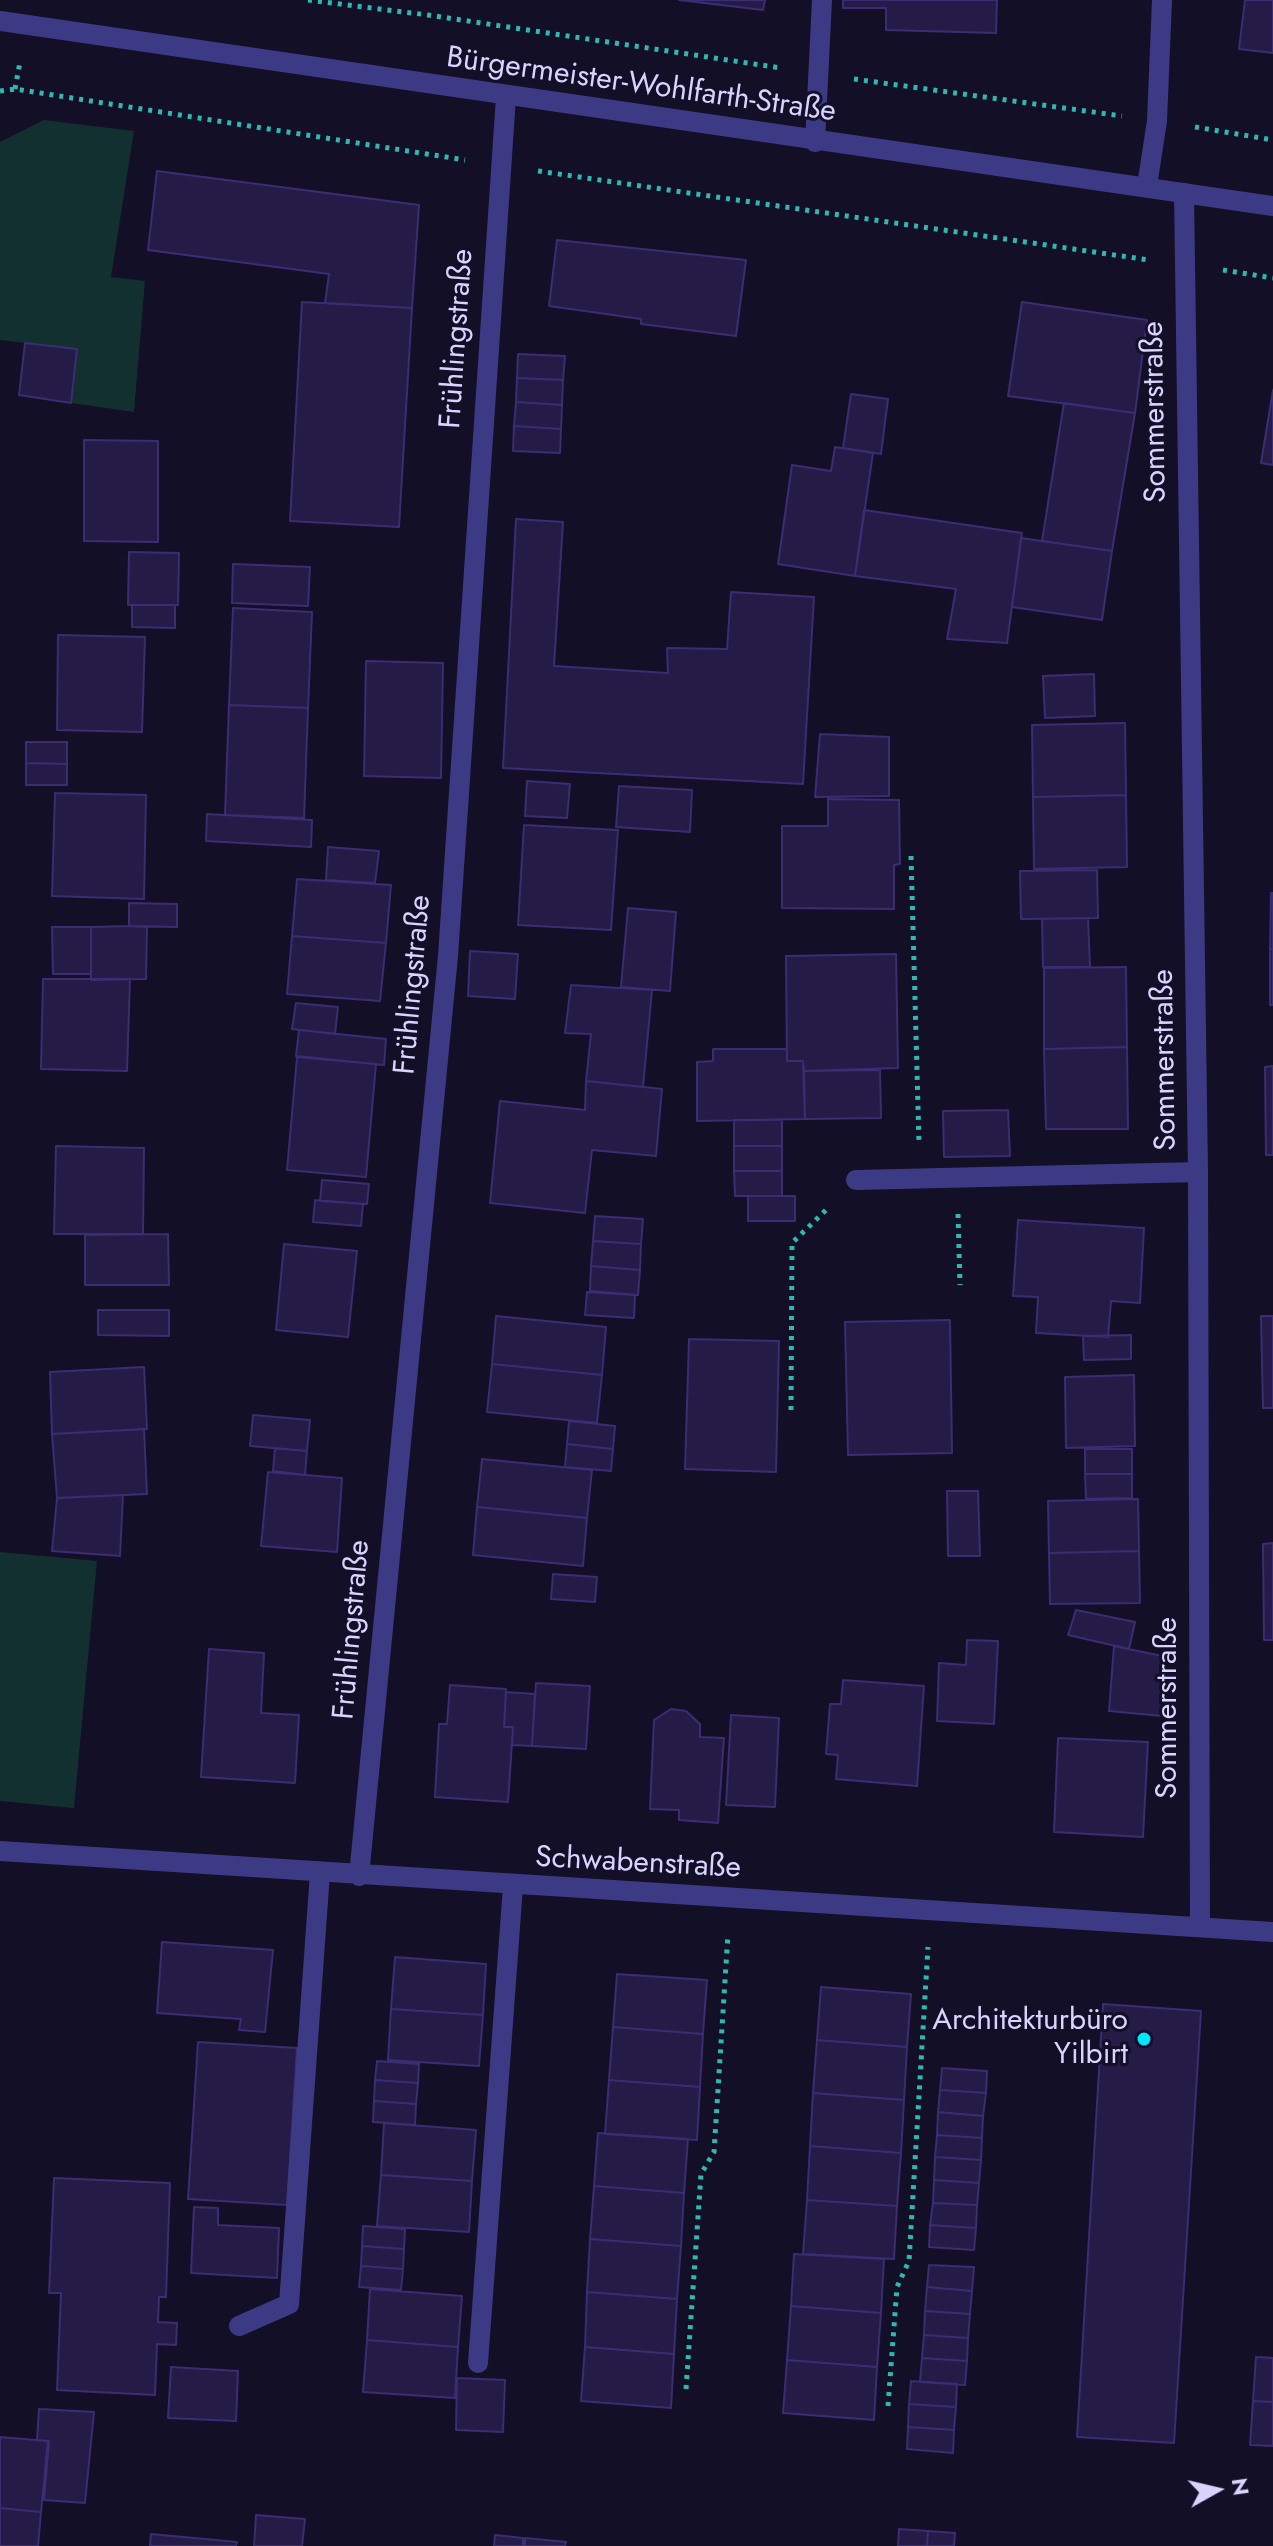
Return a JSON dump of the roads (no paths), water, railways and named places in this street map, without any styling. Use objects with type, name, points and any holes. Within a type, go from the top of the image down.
[{"type":"street","points":[[815,142],[822,0]]},
{"type":"street","points":[[1147,186],[1157,121],[1162,0]]},
{"type":"street","name":"Bürgermeister-Wohlfarth-Straße","points":[[0,21],[815,142],[1273,206]]},
{"type":"street","name":"Frühlingstraße","points":[[359,1876],[448,956],[499,165],[506,97]]},
{"type":"street","name":"Sommerstraße","points":[[1184,193],[1198,1172],[1200,1927]]},
{"type":"street","points":[[856,1180],[1198,1172]]},
{"type":"street","name":"Schwabenstraße","points":[[0,1851],[1273,1932]]},
{"type":"street","points":[[239,2326],[289,2304],[320,1873]]},
{"type":"street","points":[[478,2363],[513,1886]]},
{"type":"place","name":"Architekturbüro Yilbirt","points":[[1144,2039]]}]
